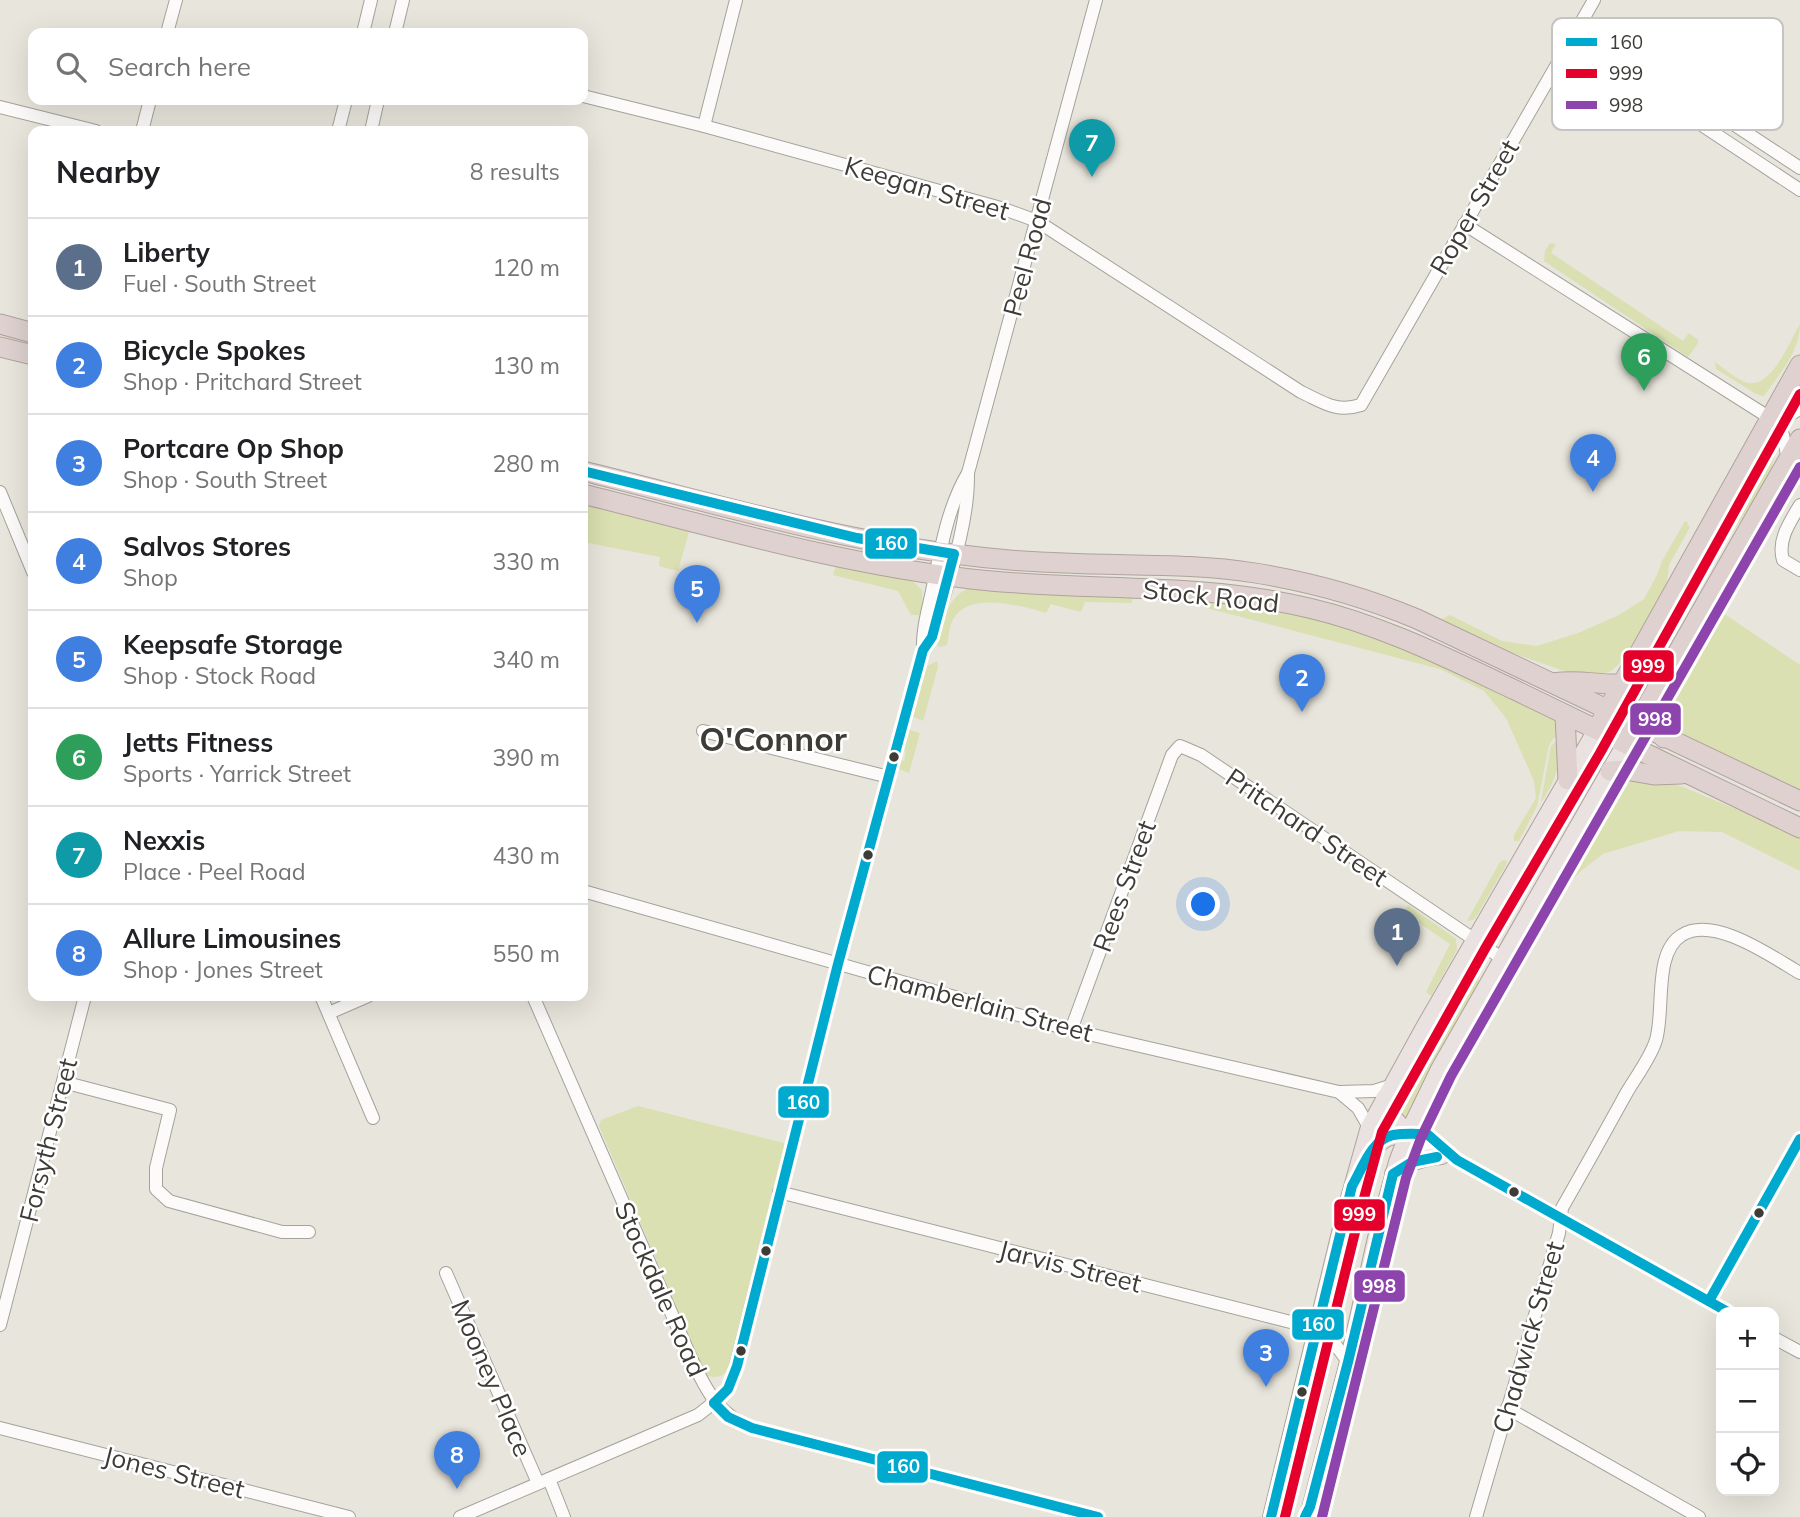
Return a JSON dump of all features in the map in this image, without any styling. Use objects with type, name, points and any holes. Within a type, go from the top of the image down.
[{"type":"highway","points":[[0,324],[28,332]]},
{"type":"highway","points":[[0,347],[28,354]]},
{"type":"highway","points":[[1596,730],[1800,365]]},
{"type":"highway","points":[[1625,744],[1800,439]]},
{"type":"highway","name":"Stock Road","points":[[588,472],[857,538],[947,553],[1065,563],[1217,569],[1322,586],[1387,607],[1800,801]]},
{"type":"highway","name":"Stock Road","points":[[588,495],[832,556],[942,575],[1014,584],[1212,592],[1262,598],[1309,608],[1409,641],[1800,828]]},
{"type":"highway","points":[[1553,683],[1573,680],[1604,685],[1621,684]]},
{"type":"highway","points":[[1661,682],[1664,738]]},
{"type":"highway","points":[[1565,715],[1568,780]]},
{"type":"highway","points":[[1610,771],[1625,770],[1654,775],[1686,774]]},
{"type":"main road","points":[[1271,1517],[1352,1186],[1369,1127],[1596,730]]},
{"type":"main road","points":[[1308,1514],[1393,1174],[1408,1133],[1439,1069],[1625,744]]},
{"type":"main road","points":[[1387,1092],[1393,1116],[1408,1133]]},
{"type":"main road","points":[[1352,1186],[1374,1148],[1383,1139],[1408,1133]]},
{"type":"main road","points":[[1393,1174],[1418,1160],[1450,1158]]},
{"type":"street","points":[[168,28],[176,0]]},
{"type":"street","points":[[364,28],[371,0]]},
{"type":"street","points":[[396,28],[403,0]]},
{"type":"street","points":[[704,126],[736,0]]},
{"type":"street","name":"Peel Road","points":[[714,1403],[732,1381],[838,964],[923,650],[932,637],[947,553],[968,493],[968,473],[1096,0]]},
{"type":"street","name":"Roper Street","points":[[1584,18],[1594,0]]},
{"type":"street","name":"Roper Street","points":[[1350,408],[1361,405],[1552,72]]},
{"type":"street","name":"Keegan Street","points":[[588,97],[704,126],[1001,208],[1037,221],[1301,393],[1337,409],[1350,408]]},
{"type":"street","points":[[143,126],[149,105]]},
{"type":"street","points":[[339,126],[345,105]]},
{"type":"street","points":[[371,126],[377,105]]},
{"type":"street","points":[[0,107],[76,126]]},
{"type":"street","points":[[1709,130],[1800,190]]},
{"type":"street","points":[[1742,130],[1800,169]]},
{"type":"street","points":[[1464,224],[1770,418],[1783,435],[1788,460]]},
{"type":"street","points":[[1770,418],[1791,414],[1800,409]]},
{"type":"street","points":[[0,492],[28,560]]},
{"type":"street","points":[[1800,505],[1785,532],[1780,551],[1783,560],[1800,570]]},
{"type":"street","points":[[703,731],[889,776]]},
{"type":"street","name":"Pritchard Street","points":[[1180,746],[1201,755],[1503,959]]},
{"type":"street","name":"Rees Street","points":[[1071,1030],[1172,755],[1180,746]]},
{"type":"street","name":"Chamberlain Street","points":[[588,892],[1071,1030],[1339,1092],[1387,1092]]},
{"type":"street","name":"Chadwick Street","points":[[1476,1517],[1562,1219],[1562,1208],[1656,1042],[1662,1010],[1662,973],[1669,947],[1683,934],[1704,929],[1721,932],[1800,973]]},
{"type":"street","name":"Forsyth Street","points":[[0,1325],[84,1001]]},
{"type":"street","points":[[323,1001],[373,1118]]},
{"type":"street","points":[[329,1013],[357,1001]]},
{"type":"street","name":"Stockdale Road","points":[[535,1001],[685,1346],[714,1403],[728,1417],[752,1428],[1098,1517]]},
{"type":"street","points":[[63,1082],[170,1110],[156,1168],[156,1189],[169,1201],[282,1232],[309,1232]]},
{"type":"street","points":[[1339,1092],[1358,1108],[1369,1127]]},
{"type":"street","points":[[1408,1133],[1416,1142],[1450,1158],[1719,1307]]},
{"type":"street","points":[[1709,1301],[1795,1159],[1800,1139]]},
{"type":"street","name":"Jarvis Street","points":[[779,1192],[1318,1329]]},
{"type":"street","name":"Mooney Place","points":[[446,1273],[543,1481],[564,1517]]},
{"type":"street","points":[[1318,1329],[1332,1340],[1348,1362]]},
{"type":"street","points":[[1779,1341],[1800,1352]]},
{"type":"street","points":[[460,1517],[676,1426],[714,1403]]},
{"type":"street","points":[[1507,1408],[1691,1515]]},
{"type":"street","name":"Jones Street","points":[[0,1428],[325,1514],[349,1517]]},
{"type":"green space","points":[[1550,243],[1556,244],[1551,253],[1683,341],[1689,333],[1698,340],[1688,357],[1544,261],[1545,251]]},
{"type":"green space","points":[[1800,324],[1793,353],[1764,396],[1756,394],[1716,369],[1715,362],[1735,377],[1748,383],[1757,383],[1779,362]]},
{"type":"green space","points":[[1767,436],[1777,441],[1775,456],[1764,485],[1721,549],[1638,695],[1631,705],[1625,702],[1627,692]]},
{"type":"green space","points":[[588,502],[690,528],[678,571],[659,566],[660,557],[588,543]]},
{"type":"green space","points":[[1685,521],[1690,527],[1669,565],[1666,588],[1626,658],[1611,671],[1600,675],[1567,672],[1484,643],[1440,620],[1450,615],[1502,641],[1537,646],[1578,633],[1619,615],[1644,599]]},
{"type":"green space","points":[[836,565],[910,579],[922,590],[923,612],[911,615],[898,591],[833,575]]},
{"type":"green space","points":[[970,588],[1133,595],[1132,603],[1085,602],[1081,612],[1051,604],[1046,613],[1011,604],[972,605],[954,618],[947,645],[939,647],[936,641],[947,610],[956,597]]},
{"type":"green space","points":[[1207,599],[1246,603],[1333,621],[1419,653],[1558,722],[1564,734],[1554,738],[1549,745],[1537,806],[1519,841],[1514,841],[1514,835],[1536,798],[1534,781],[1506,718],[1484,691],[1440,669],[1203,607]]},
{"type":"green space","points":[[1715,610],[1800,665],[1800,792],[1686,736],[1675,720],[1670,706],[1672,692],[1682,668]]},
{"type":"green space","points":[[937,661],[938,667],[923,721],[912,716],[912,710],[927,666]]},
{"type":"green space","points":[[910,730],[920,733],[909,773],[899,769],[899,760],[904,761],[906,751],[902,749]]},
{"type":"green space","points":[[1558,739],[1556,772],[1541,802],[1551,746]]},
{"type":"green space","points":[[1624,776],[1543,921],[1536,916],[1614,780]]},
{"type":"green space","points":[[1627,778],[1667,782],[1683,787],[1800,836],[1800,871],[1722,832],[1679,831],[1603,854],[1565,887]]},
{"type":"green space","points":[[1507,861],[1506,865],[1477,915],[1473,920],[1467,921],[1500,862]]},
{"type":"green space","points":[[1408,905],[1456,939],[1457,950],[1431,996],[1426,992],[1450,944],[1409,916],[1398,921]]},
{"type":"green space","points":[[1475,954],[1481,956],[1478,985],[1406,1120],[1393,1101],[1394,1093]]},
{"type":"green space","points":[[638,1106],[784,1143],[728,1370],[719,1376],[708,1376],[703,1369],[599,1126],[601,1120]]},
{"type":"transit line","name":"999","points":[[1285,1517],[1382,1132],[1600,753],[1800,394]]},
{"type":"transit line","name":"998","points":[[1322,1517],[1406,1178],[1421,1138],[1451,1076],[1800,467]]},
{"type":"transit line","name":"160","points":[[588,472],[857,538],[954,554],[932,637],[923,650],[838,964],[737,1366],[728,1389],[714,1403]]},
{"type":"transit line","name":"160","points":[[1271,1517],[1352,1186],[1373,1148],[1386,1138],[1401,1134],[1427,1134],[1457,1160],[1719,1307]]},
{"type":"transit line","name":"160","points":[[1709,1301],[1800,1139]]},
{"type":"transit line","name":"160","points":[[1305,1517],[1310,1507],[1348,1362],[1393,1174],[1412,1162],[1437,1157]]},
{"type":"transit line","name":"160","points":[[714,1403],[728,1417],[752,1428],[1098,1517]]},
{"type":"place","name":"Nexxis","points":[[1092,177]]},
{"type":"place","name":"Jetts Fitness","points":[[1644,391]]},
{"type":"place","name":"Salvos Stores","points":[[1593,492]]},
{"type":"place","name":"Keepsafe Storage","points":[[697,623]]},
{"type":"place","name":"Bicycle Spokes","points":[[1302,712]]},
{"type":"place","name":"Liberty","points":[[1397,966]]},
{"type":"place","name":"Portcare Op Shop","points":[[1266,1387]]},
{"type":"place","name":"Allure Limousines","points":[[457,1489]]},
{"type":"district","name":"O'Connor","points":[[773,738]]}]
